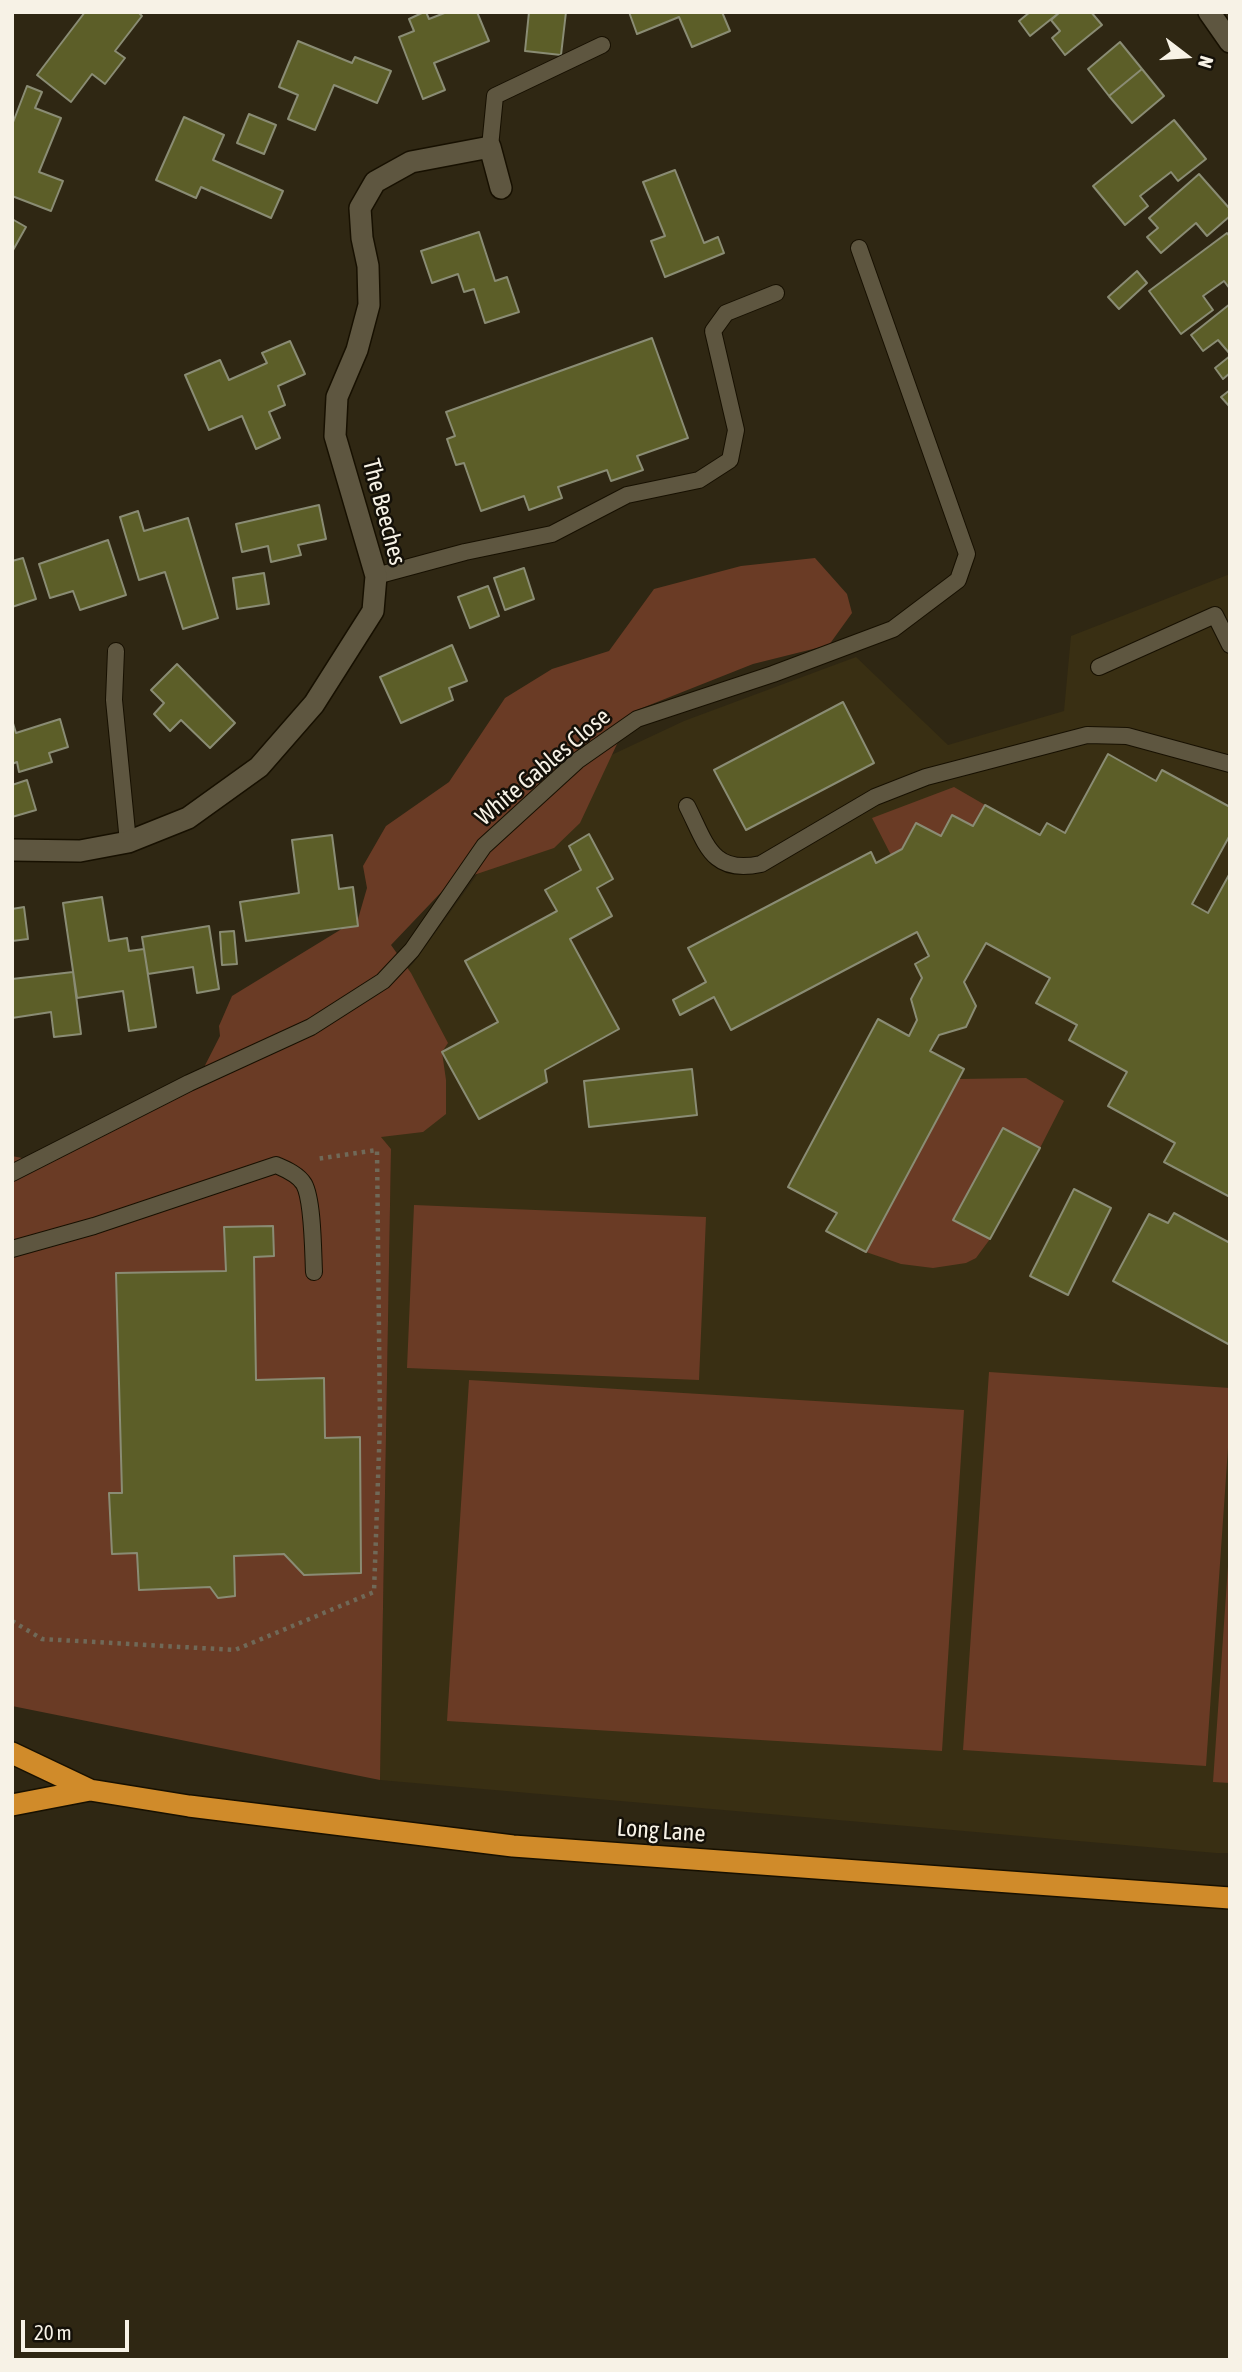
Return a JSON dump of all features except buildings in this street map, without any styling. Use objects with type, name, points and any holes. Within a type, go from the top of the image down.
[{"type":"highway","name":"Long Lane","points":[[12,1753],[90,1790],[189,1806],[513,1846],[1230,1898]]},
{"type":"highway","name":"Long Lane","points":[[12,1805],[90,1790]]},
{"type":"street","points":[[1209,12],[1230,42]]},
{"type":"street","points":[[490,147],[500,188]]},
{"type":"street","name":"The Beeches","points":[[12,850],[80,851],[128,842],[188,818],[259,767],[314,704],[373,611],[376,576],[335,436],[337,397],[357,350],[369,305],[368,266],[362,238],[360,208],[375,182],[411,162],[490,147]]},
{"type":"lane","points":[[490,147],[495,96],[601,45]]},
{"type":"lane","name":"White Gables Close","points":[[12,1173],[189,1083],[311,1027],[383,981],[412,950],[484,846],[577,761],[637,719],[773,674],[893,629],[958,580],[967,554],[859,248]]},
{"type":"lane","points":[[376,576],[465,552],[552,534],[627,495],[699,481],[730,460],[736,430],[713,331],[726,313],[776,293]]},
{"type":"lane","points":[[1099,667],[1215,615],[1230,645]]},
{"type":"lane","points":[[116,651],[114,700],[128,842]]},
{"type":"lane","points":[[687,806],[711,854],[717,860],[741,868],[761,864],[875,797],[926,777],[1087,735],[1127,736],[1230,764]]},
{"type":"lane","points":[[12,1249],[94,1226],[276,1165],[291,1172],[304,1184],[311,1217],[314,1272]]},
{"type":"path","points":[[12,1621],[42,1639],[235,1650],[374,1592],[380,1423],[377,1150],[276,1165]]},
{"type":"shaded area","points":[[815,558],[847,594],[852,613],[829,645],[753,664],[632,712],[580,823],[554,848],[450,883],[391,945],[411,973],[448,1043],[442,1052],[446,1080],[446,1114],[423,1132],[381,1137],[391,1149],[380,1780],[12,1706],[12,1156],[42,1162],[194,1087],[220,1036],[219,1026],[232,996],[358,919],[367,888],[363,866],[386,826],[449,782],[505,698],[552,669],[609,651],[654,589],[741,566]]},
{"type":"shaded area","points":[[1230,574],[1230,1853],[380,1780],[391,1149],[320,1068],[415,961],[494,851],[588,766],[684,721],[856,657],[948,745],[1064,711],[1071,636]]},
{"type":"shaded area","points":[[954,787],[985,805],[973,826],[952,815],[941,836],[916,823],[902,849],[891,855],[872,818]]},
{"type":"shaded area","points":[[1026,1078],[1064,1101],[1040,1148],[1003,1128],[954,1219],[990,1239],[976,1258],[966,1263],[933,1268],[901,1264],[866,1252],[959,1079]]},
{"type":"shaded area","points":[[414,1205],[706,1217],[699,1380],[407,1368]]},
{"type":"shaded area","points":[[989,1372],[1230,1388],[1206,1766],[963,1750]]},
{"type":"shaded area","points":[[469,1380],[964,1410],[942,1751],[447,1721]]},
{"type":"shaded area","points":[[1230,1537],[1230,1783],[1213,1782]]}]
